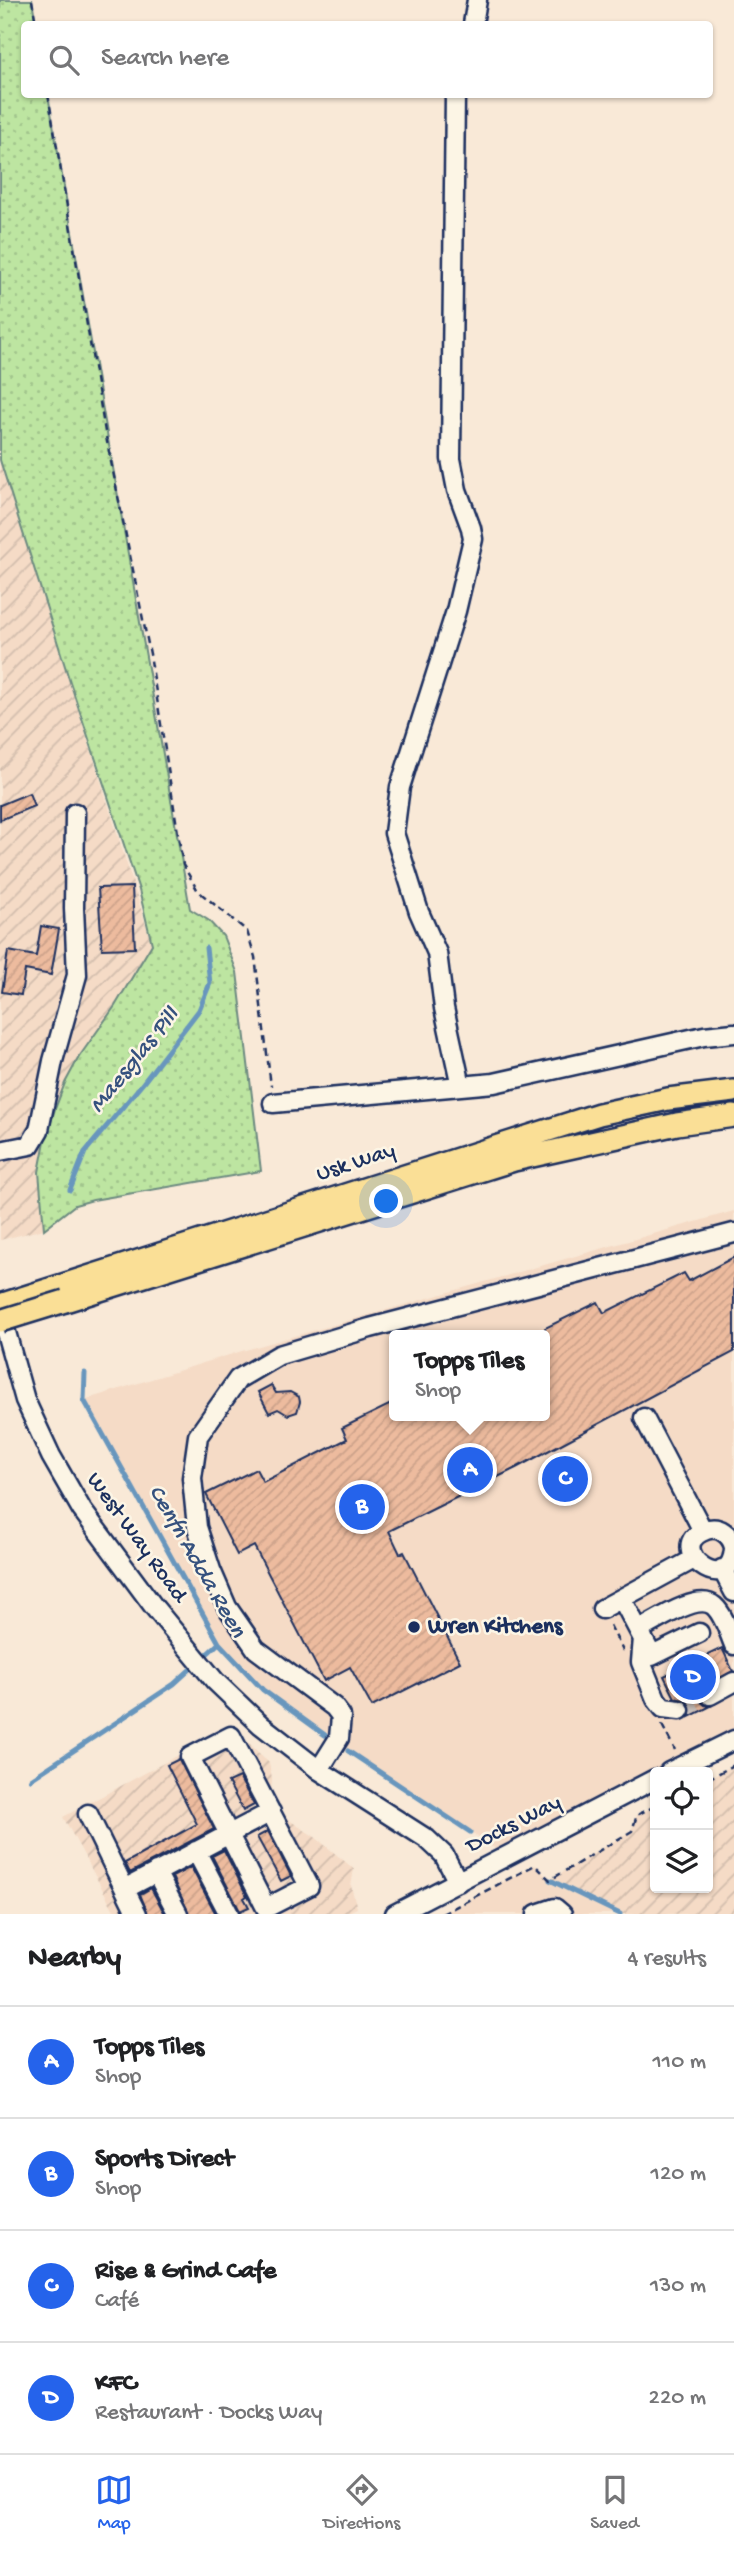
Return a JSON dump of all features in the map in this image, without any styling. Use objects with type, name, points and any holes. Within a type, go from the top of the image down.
[{"type":"main road","name":"Usk Way","points":[[0,1321],[64,1293],[501,1143],[599,1114],[668,1099],[734,1091]]},
{"type":"main road","name":"Usk Way","points":[[0,1305],[64,1293],[514,1160],[677,1124],[734,1116]]},
{"type":"street","points":[[474,21],[477,0]]},
{"type":"street","points":[[455,98],[451,458],[457,490],[471,528],[472,540],[456,611],[400,787],[394,832],[419,912],[437,953],[444,1008],[461,1086]]},
{"type":"street","points":[[0,1151],[30,1145],[39,1130],[52,1061],[77,975],[74,908],[75,813]]},
{"type":"street","points":[[272,1103],[494,1083],[704,1036],[734,1033]]},
{"type":"street","points":[[319,1770],[340,1738],[341,1716],[334,1707],[256,1649],[227,1607],[197,1527],[192,1478],[198,1436],[238,1379],[279,1355],[331,1339],[734,1233]]},
{"type":"street","name":"West Way Road","points":[[0,1311],[25,1400],[45,1444],[82,1510],[154,1607],[215,1681],[261,1725],[319,1770],[427,1839],[444,1855],[458,1882]]},
{"type":"street","points":[[644,1418],[703,1531]]},
{"type":"street","points":[[717,1529],[729,1536],[734,1545],[732,1560],[722,1569],[703,1569],[694,1559],[694,1540],[703,1531],[717,1529]]},
{"type":"street","points":[[602,1609],[694,1559]]},
{"type":"street","points":[[722,1569],[734,1592]]},
{"type":"street","points":[[622,1599],[652,1656],[699,1633]]},
{"type":"street","points":[[641,1634],[686,1606],[705,1602],[714,1605],[721,1615],[734,1645]]},
{"type":"street","points":[[641,1634],[641,1662],[656,1699],[663,1708],[680,1710]]},
{"type":"street","points":[[710,1695],[734,1682]]},
{"type":"street","points":[[231,1736],[309,1886],[268,1911],[229,1834],[190,1758],[231,1736]]},
{"type":"street","points":[[679,1767],[734,1740]]},
{"type":"street","name":"Docks Way","points":[[395,1914],[650,1782]]},
{"type":"street","points":[[125,1889],[271,1812]]},
{"type":"street","points":[[88,1814],[138,1914]]},
{"type":"street","points":[[196,1851],[229,1914]]},
{"type":"street","points":[[156,1872],[178,1914]]},
{"type":"street","points":[[537,1914],[555,1908],[562,1914]]},
{"type":"path","points":[[32,0],[36,21]]},
{"type":"path","points":[[49,98],[105,432],[150,654],[183,865],[198,891],[247,931],[255,957],[272,1103]]},
{"type":"path","points":[[713,1776],[734,1765]]},
{"type":"path","points":[[442,1914],[535,1865],[550,1880],[632,1831],[637,1815],[650,1808]]},
{"type":"shaded area","points":[[0,460],[152,944],[115,1006],[79,1057],[55,1109],[39,1172],[44,1229],[0,1240]]},
{"type":"shaded area","points":[[734,1211],[734,1740],[679,1767],[650,1767],[650,1775],[506,1856],[304,1721],[263,1690],[219,1643],[84,1400],[242,1351]]},
{"type":"shaded area","points":[[229,1728],[269,1763],[271,1796],[286,1818],[315,1837],[354,1869],[351,1886],[357,1908],[344,1914],[116,1914],[63,1817]]},
{"type":"shaded area","points":[[734,1765],[734,1914],[620,1914],[550,1880],[631,1831],[637,1815],[650,1808],[650,1893],[713,1893],[713,1776]]},
{"type":"shaded area","points":[[535,1865],[550,1880],[620,1914],[442,1914]]},
{"type":"green space","points":[[0,0],[32,0],[36,21],[21,21],[21,98],[49,98],[190,909],[208,920],[223,936],[237,972],[261,1171],[93,1200],[75,1205],[44,1229],[39,1172],[55,1109],[79,1057],[115,1006],[152,944],[139,890],[0,460]]},
{"type":"building","points":[[29,793],[34,806],[0,820],[0,805]]},
{"type":"building","points":[[132,887],[135,948],[102,949],[98,888]]},
{"type":"building","points":[[41,926],[59,929],[51,975],[25,970],[21,995],[2,992],[8,951],[36,956]]},
{"type":"building","points":[[734,1257],[734,1352],[516,1468],[389,1531],[400,1554],[404,1552],[460,1662],[372,1707],[350,1667],[324,1681],[254,1546],[237,1555],[206,1494],[256,1469],[263,1482],[347,1439],[342,1428],[389,1405],[389,1421],[550,1421],[550,1330],[545,1328],[598,1302],[604,1313],[684,1273],[689,1281]]},
{"type":"building","points":[[271,1385],[276,1393],[290,1392],[299,1397],[297,1412],[288,1415],[278,1409],[269,1413],[258,1392]]},
{"type":"building","points":[[722,1648],[733,1671],[701,1689],[700,1701],[711,1706],[689,1717],[690,1705],[675,1698],[664,1676]]},
{"type":"building","points":[[179,1759],[214,1829],[130,1873],[125,1863],[197,1824],[167,1765]]},
{"type":"building","points":[[239,1777],[254,1805],[243,1811],[228,1782]]},
{"type":"building","points":[[268,1831],[291,1876],[281,1881],[257,1837]]},
{"type":"building","points":[[224,1850],[247,1896],[244,1898],[249,1907],[240,1911],[212,1856]]},
{"type":"building","points":[[191,1867],[216,1914],[189,1914],[172,1877]]},
{"type":"building","points":[[151,1888],[165,1914],[148,1914],[140,1894]]},
{"type":"waterway","name":"Maesglas Pill","points":[[70,1190],[85,1152],[199,1010],[210,983],[206,948]]},
{"type":"waterway","name":"Cenfn Adda Reen","points":[[85,1373],[84,1400],[219,1643],[263,1690],[325,1735]]},
{"type":"waterway","points":[[31,1779],[174,1684],[219,1643]]},
{"type":"waterway","name":"Cenfn Adda Reen","points":[[348,1751],[470,1832]]},
{"type":"waterway","points":[[550,1880],[620,1914]]},
{"type":"tunnel","points":[[680,1710],[710,1695]]},
{"type":"place","name":"Topps Tiles","points":[[470,1470]]},
{"type":"place","name":"Rise & Grind Cafe","points":[[565,1479]]},
{"type":"place","name":"Sports Direct","points":[[362,1507]]},
{"type":"place","name":"Wren Kitchens","points":[[414,1627]]},
{"type":"place","name":"KFC","points":[[693,1677]]}]
